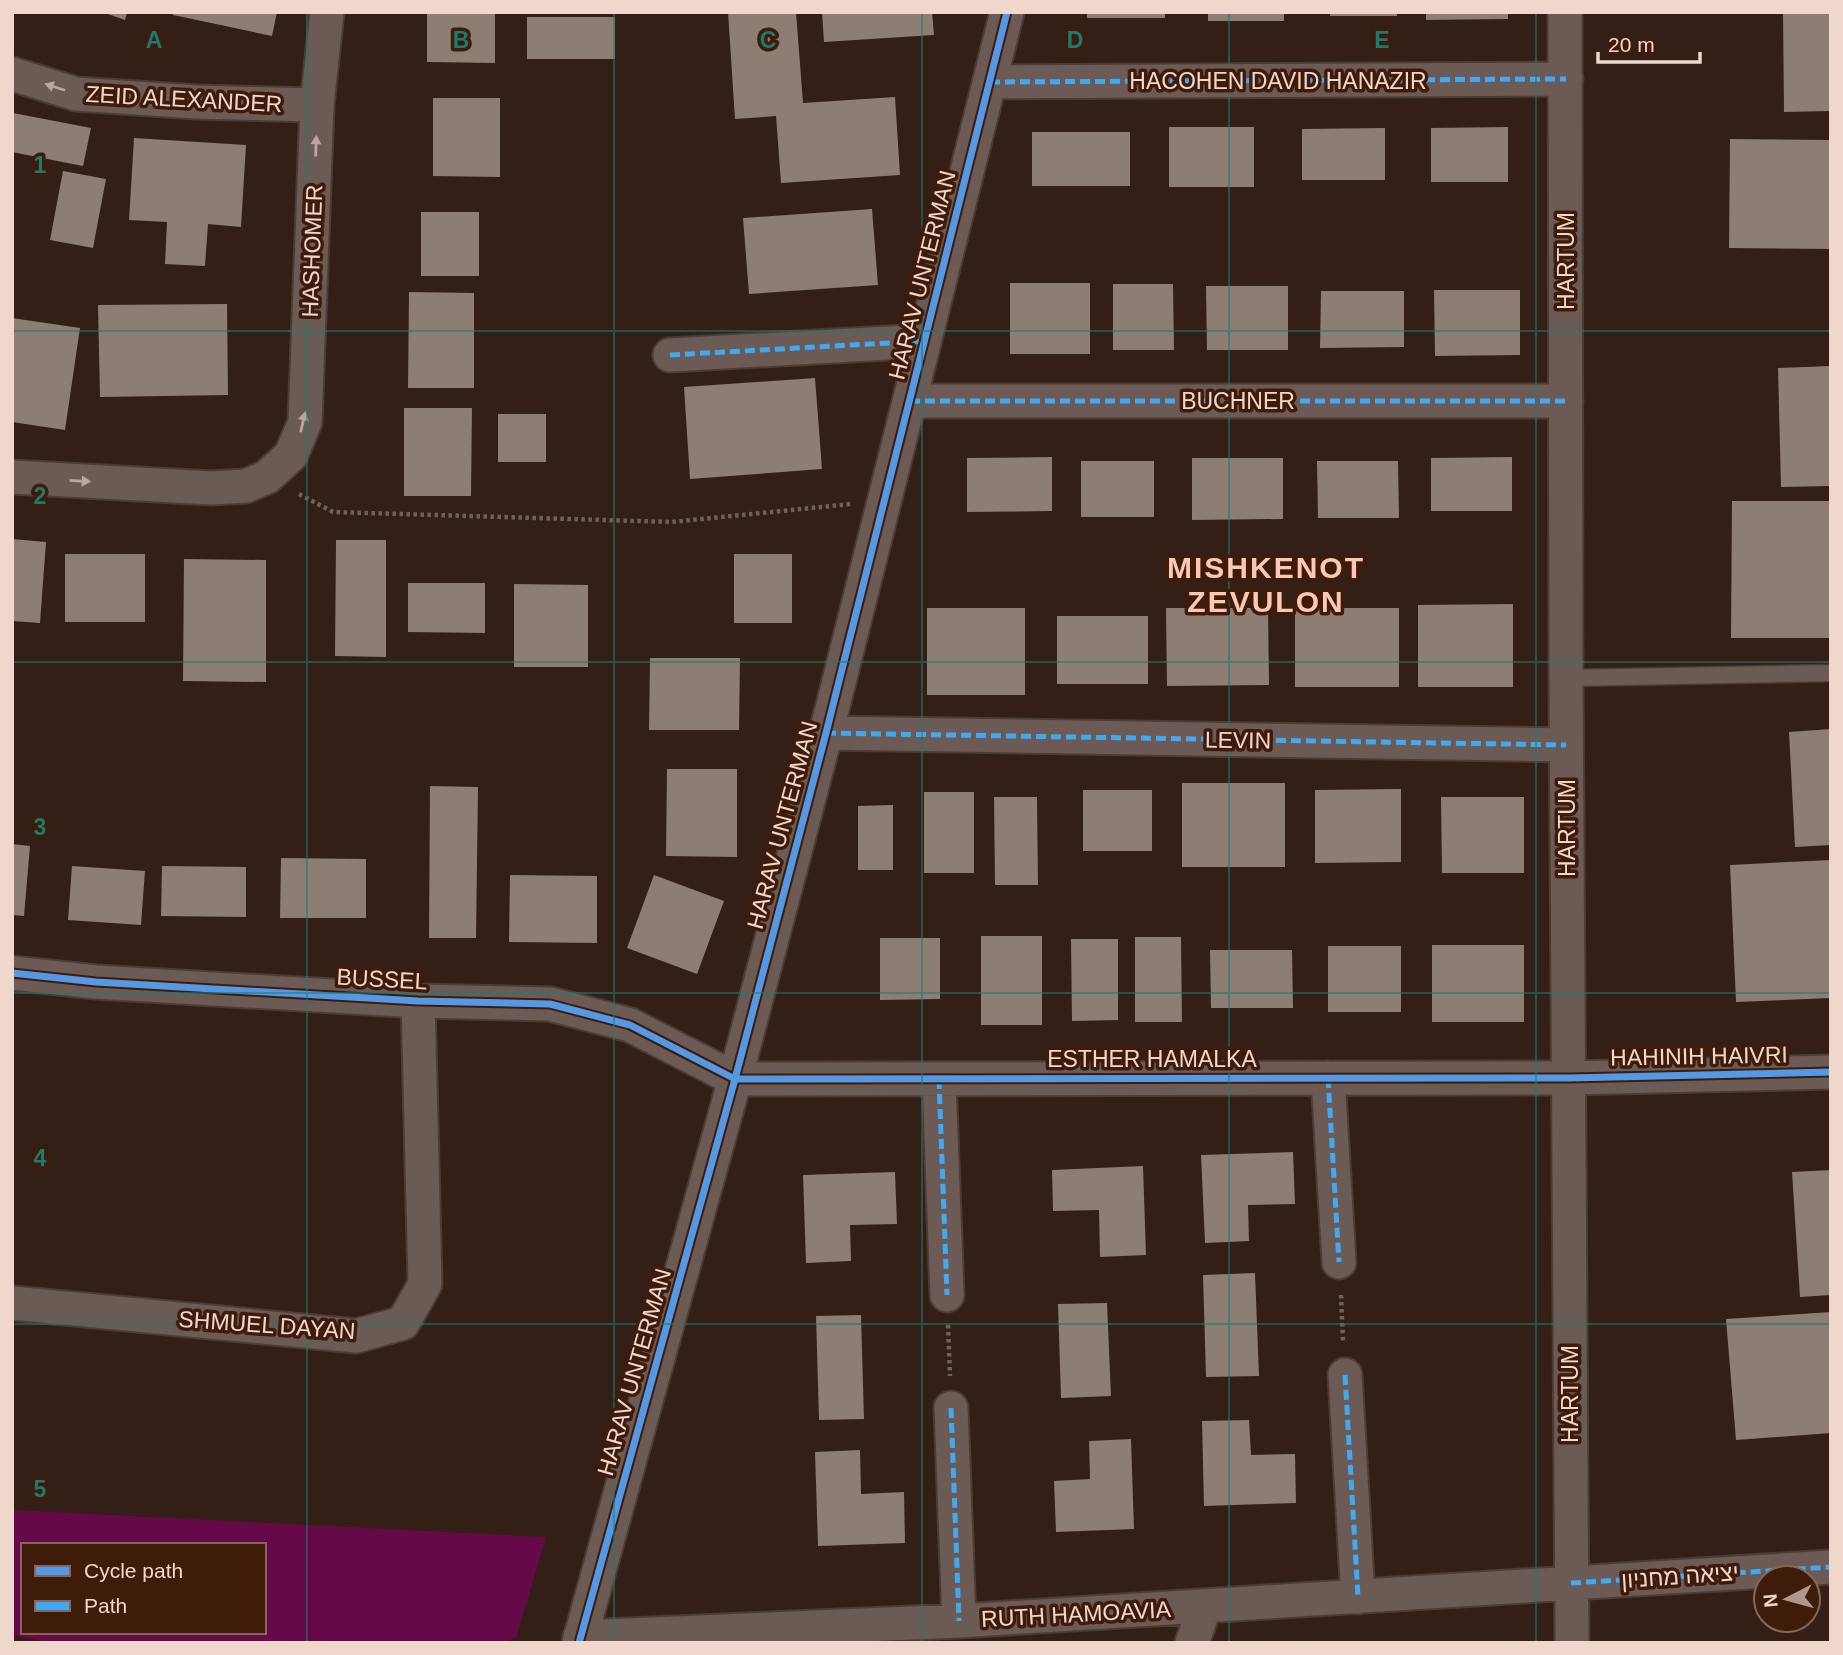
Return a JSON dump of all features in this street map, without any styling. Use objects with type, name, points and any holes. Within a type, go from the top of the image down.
[{"type":"street","name":"HASHOMER","points":[[267,477],[291,455],[305,422],[317,105],[327,12]]},
{"type":"street","name":"HARAV UNTERMAN","points":[[579,1640],[735,1079],[826,733],[1007,12]]},
{"type":"street","name":"HARTUM","points":[[1565,12],[1566,744],[1572,1643]]},
{"type":"street","name":"ZEID ALEXANDER","points":[[12,74],[76,94],[197,103],[317,105]]},
{"type":"street","name":"HACOHEN DAVID HANAZIR","points":[[990,82],[1566,79]]},
{"type":"street","points":[[670,355],[924,341]]},
{"type":"street","name":"BUCHNER","points":[[910,401],[1566,401]]},
{"type":"street","points":[[12,477],[211,488],[246,485],[267,477]]},
{"type":"street","name":"LEVIN","points":[[826,733],[1566,744]]},
{"type":"street","name":"BUSSEL","points":[[12,973],[96,982],[418,1001],[550,1004],[630,1025],[735,1079]]},
{"type":"street","name":"SHMUEL DAYAN","points":[[12,1303],[356,1336],[403,1323],[425,1284],[418,1001]]},
{"type":"street","name":"HAHINIH HAIVRI","points":[[1569,1078],[1831,1072]]},
{"type":"street","points":[[1328,1078],[1339,1262]]},
{"type":"street","name":"ESTHER HAMALKA","points":[[735,1079],[1569,1078]]},
{"type":"street","points":[[939,1079],[947,1295]]},
{"type":"street","points":[[1345,1375],[1357,1597]]},
{"type":"street","points":[[951,1409],[959,1621]]},
{"type":"street","name":"יציאה מחניון","points":[[1571,1583],[1831,1567]]},
{"type":"street","name":"RUTH HAMOAVIA","points":[[579,1640],[959,1621],[1571,1583]]},
{"type":"street","points":[[1192,1643],[1205,1606]]},
{"type":"lane","points":[[1566,678],[1831,673]]},
{"type":"path","points":[[267,477],[333,512],[673,522],[885,500]]},
{"type":"path","points":[[1339,1262],[1345,1375]]},
{"type":"path","points":[[947,1295],[951,1409]]},
{"type":"shaded area","points":[[12,1510],[546,1537],[516,1638],[499,1643],[52,1643],[12,1635]]},
{"type":"building","points":[[102,12],[127,12],[125,20]]},
{"type":"building","points":[[173,12],[277,12],[272,36],[173,15]]},
{"type":"building","points":[[427,12],[495,12],[495,63],[427,62]]},
{"type":"building","points":[[728,12],[796,12],[803,103],[895,97],[900,175],[781,183],[776,116],[735,119]]},
{"type":"building","points":[[822,12],[932,12],[934,35],[824,42]]},
{"type":"building","points":[[1087,12],[1165,12],[1165,18],[1087,18]]},
{"type":"building","points":[[1208,12],[1284,12],[1284,21],[1208,21]]},
{"type":"building","points":[[1330,12],[1397,12],[1397,16],[1330,16]]},
{"type":"building","points":[[1426,12],[1508,12],[1508,19],[1426,20]]},
{"type":"building","points":[[1783,12],[1831,12],[1831,111],[1784,112]]},
{"type":"building","points":[[527,17],[615,17],[615,59],[527,59]]},
{"type":"building","points":[[433,98],[500,98],[500,177],[433,176]]},
{"type":"building","points":[[13,113],[91,128],[83,166],[12,152]]},
{"type":"building","points":[[1169,127],[1254,127],[1254,187],[1169,187]]},
{"type":"building","points":[[1508,127],[1508,182],[1431,182],[1431,128]]},
{"type":"building","points":[[1385,128],[1385,180],[1302,180],[1302,129]]},
{"type":"building","points":[[1032,132],[1130,132],[1130,186],[1032,186]]},
{"type":"building","points":[[134,138],[246,145],[241,227],[208,224],[205,266],[165,264],[167,222],[129,220]]},
{"type":"building","points":[[1730,139],[1831,140],[1831,249],[1729,248]]},
{"type":"building","points":[[63,171],[106,179],[93,248],[50,240]]},
{"type":"building","points":[[872,209],[878,285],[749,294],[743,218]]},
{"type":"building","points":[[421,212],[479,212],[479,276],[421,276]]},
{"type":"building","points":[[1010,283],[1090,283],[1090,354],[1010,354]]},
{"type":"building","points":[[1113,284],[1173,284],[1174,350],[1113,350]]},
{"type":"building","points":[[1206,286],[1288,286],[1288,350],[1207,350]]},
{"type":"building","points":[[1434,290],[1520,290],[1520,355],[1435,356]]},
{"type":"building","points":[[1321,291],[1404,291],[1404,347],[1320,348]]},
{"type":"building","points":[[409,292],[474,293],[474,388],[408,388]]},
{"type":"building","points":[[227,304],[228,395],[100,397],[98,305]]},
{"type":"building","points":[[12,318],[80,328],[65,430],[12,422]]},
{"type":"building","points":[[1831,366],[1831,486],[1781,487],[1778,368]]},
{"type":"building","points":[[815,378],[822,469],[690,479],[684,387]]},
{"type":"building","points":[[404,408],[472,408],[471,496],[404,496]]},
{"type":"building","points":[[498,414],[546,414],[546,462],[498,462]]},
{"type":"building","points":[[1052,457],[1052,511],[967,512],[967,458]]},
{"type":"building","points":[[1512,457],[1512,511],[1431,511],[1431,458]]},
{"type":"building","points":[[1192,458],[1283,458],[1283,519],[1192,520]]},
{"type":"building","points":[[1081,461],[1154,461],[1154,517],[1081,517]]},
{"type":"building","points":[[1317,461],[1398,461],[1399,518],[1318,518]]},
{"type":"building","points":[[1732,501],[1831,501],[1831,638],[1731,638]]},
{"type":"building","points":[[12,539],[46,542],[40,623],[12,621]]},
{"type":"building","points":[[336,540],[386,540],[386,657],[335,656]]},
{"type":"building","points":[[65,554],[145,554],[145,622],[65,622]]},
{"type":"building","points":[[734,554],[792,554],[792,623],[734,623]]},
{"type":"building","points":[[184,559],[266,560],[266,682],[183,681]]},
{"type":"building","points":[[408,583],[485,583],[485,633],[408,632]]},
{"type":"building","points":[[514,584],[588,585],[588,667],[514,667]]},
{"type":"building","points":[[1513,604],[1513,687],[1418,687],[1418,605]]},
{"type":"building","points":[[927,608],[1025,608],[1025,695],[927,695]]},
{"type":"building","points":[[1166,608],[1268,608],[1269,685],[1167,686]]},
{"type":"building","points":[[1295,608],[1399,608],[1399,687],[1295,687]]},
{"type":"building","points":[[1057,616],[1148,616],[1148,684],[1057,684]]},
{"type":"building","points":[[650,658],[740,658],[739,730],[649,730]]},
{"type":"building","points":[[1831,729],[1831,845],[1795,847],[1789,732]]},
{"type":"building","points":[[667,769],[737,769],[737,857],[666,856]]},
{"type":"building","points":[[1182,783],[1285,783],[1285,867],[1182,867]]},
{"type":"building","points":[[430,786],[478,787],[476,938],[429,938]]},
{"type":"building","points":[[1401,789],[1401,862],[1315,863],[1315,790]]},
{"type":"building","points":[[1083,790],[1152,790],[1152,851],[1083,851]]},
{"type":"building","points":[[924,792],[974,792],[974,873],[924,873]]},
{"type":"building","points":[[994,797],[1037,797],[1038,885],[995,885]]},
{"type":"building","points":[[1441,797],[1524,797],[1524,873],[1442,873]]},
{"type":"building","points":[[893,805],[893,870],[858,870],[858,806]]},
{"type":"building","points":[[12,844],[30,846],[24,916],[12,915]]},
{"type":"building","points":[[281,858],[366,859],[366,918],[280,918]]},
{"type":"building","points":[[1831,860],[1831,998],[1736,1002],[1730,865]]},
{"type":"building","points":[[72,866],[145,871],[141,925],[68,920]]},
{"type":"building","points":[[162,866],[246,867],[246,917],[161,916]]},
{"type":"building","points":[[510,875],[597,876],[597,943],[509,942]]},
{"type":"building","points":[[654,875],[724,901],[697,974],[627,948]]},
{"type":"building","points":[[981,936],[1042,936],[1042,1025],[981,1025]]},
{"type":"building","points":[[1135,937],[1181,937],[1182,1022],[1135,1022]]},
{"type":"building","points":[[880,938],[940,938],[940,999],[880,1000]]},
{"type":"building","points":[[1071,939],[1118,939],[1118,1020],[1072,1021]]},
{"type":"building","points":[[1432,945],[1524,945],[1524,1022],[1432,1022]]},
{"type":"building","points":[[1328,946],[1401,946],[1401,1012],[1328,1012]]},
{"type":"building","points":[[1210,950],[1292,950],[1293,1008],[1211,1008]]},
{"type":"building","points":[[1293,1152],[1295,1204],[1248,1205],[1249,1241],[1205,1243],[1201,1155]]},
{"type":"building","points":[[1143,1166],[1146,1255],[1100,1257],[1099,1210],[1053,1211],[1052,1170]]},
{"type":"building","points":[[1831,1170],[1831,1295],[1800,1297],[1792,1172]]},
{"type":"building","points":[[895,1172],[897,1224],[850,1225],[851,1261],[806,1263],[803,1175]]},
{"type":"building","points":[[1255,1273],[1259,1376],[1206,1377],[1203,1275]]},
{"type":"building","points":[[1107,1303],[1111,1396],[1061,1398],[1058,1304]]},
{"type":"building","points":[[1831,1312],[1831,1433],[1736,1440],[1726,1319]]},
{"type":"building","points":[[861,1315],[864,1419],[819,1420],[816,1316]]},
{"type":"building","points":[[1249,1420],[1251,1455],[1295,1454],[1296,1503],[1204,1506],[1202,1421]]},
{"type":"building","points":[[1131,1439],[1134,1529],[1056,1532],[1054,1481],[1090,1479],[1089,1441]]},
{"type":"building","points":[[860,1450],[861,1494],[904,1492],[905,1543],[818,1546],[815,1452]]},
{"type":"marked path","points":[[990,82],[1566,79]]},
{"type":"marked path","points":[[670,355],[924,341]]},
{"type":"marked path","points":[[910,401],[1566,401]]},
{"type":"marked path","points":[[826,733],[1566,745]]},
{"type":"marked path","points":[[1328,1078],[1339,1262]]},
{"type":"marked path","points":[[939,1079],[947,1295]]},
{"type":"marked path","points":[[1345,1375],[1358,1597]]},
{"type":"marked path","points":[[951,1408],[959,1621]]},
{"type":"marked path","points":[[1571,1583],[1831,1567]]},
{"type":"cycle path","points":[[579,1643],[735,1079],[826,733],[1007,12]]},
{"type":"cycle path","points":[[12,973],[96,982],[418,1001],[550,1004],[630,1025],[735,1079],[1569,1078],[1831,1072]]},
{"type":"district","name":"MISHKENOT ZEVULON","points":[[1266,584]]}]
